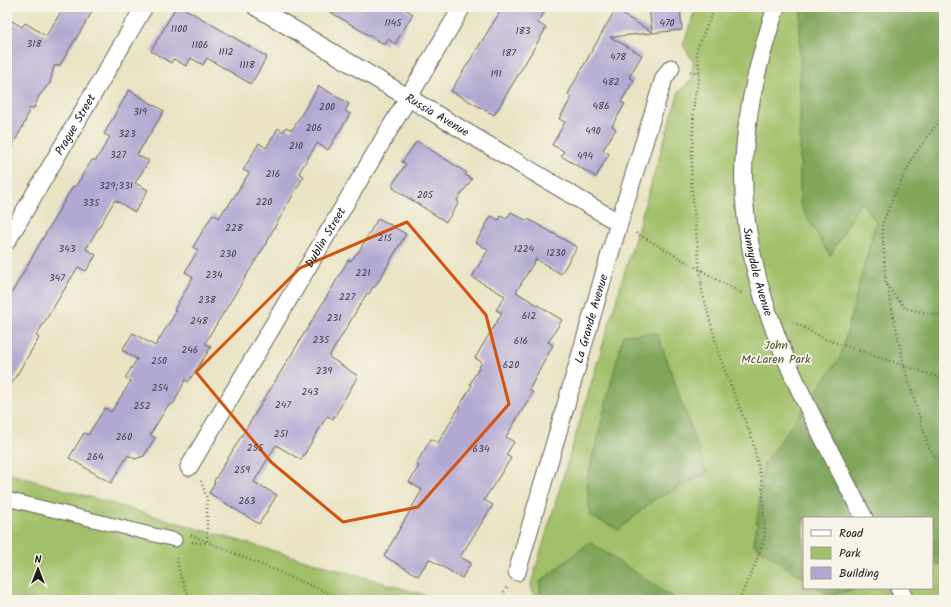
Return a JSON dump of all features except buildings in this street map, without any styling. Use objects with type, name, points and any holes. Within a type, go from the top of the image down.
[{"type":"street","name":"Prague Street","points":[[7,241],[144,7]]},
{"type":"street","name":"Russia Avenue","points":[[256,7],[618,223]]},
{"type":"street","name":"Dublin Street","points":[[189,467],[462,7]]},
{"type":"street","name":"Sunnydale Avenue","points":[[776,7],[756,71],[745,147],[746,219],[752,255],[760,291],[790,370],[864,517]]},
{"type":"street","name":"La Grande Avenue","points":[[516,572],[618,223],[664,78],[671,68]]},
{"type":"street","points":[[7,500],[175,540]]},
{"type":"street","points":[[900,589],[905,600]]},
{"type":"path","points":[[715,7],[696,51],[700,73],[694,101],[690,182],[702,292],[720,361],[752,438],[762,483],[765,537],[754,567],[739,600]]},
{"type":"path","points":[[931,7],[944,14]]},
{"type":"path","points":[[944,114],[915,154],[895,193],[882,224],[886,284],[904,366],[930,448],[944,471]]},
{"type":"path","points":[[886,284],[904,308],[944,318]]},
{"type":"path","points":[[189,467],[202,482],[207,499],[207,543],[331,594],[340,600]]},
{"type":"path","points":[[175,540],[177,568],[192,600]]},
{"type":"highlighted area","points":[[407,222],[486,315],[509,404],[418,507],[343,522],[271,462],[196,372],[300,268]]},
{"type":"green space","name":"John McLaren Park","points":[[696,7],[944,7],[944,600],[534,600],[531,584],[679,91],[692,80],[693,61],[683,45]]},
{"type":"green space","points":[[802,7],[944,7],[944,563],[933,566],[933,517],[803,517],[803,578],[754,545],[764,464],[840,358],[876,221],[861,202],[830,256],[800,205],[800,18]]},
{"type":"green space","points":[[657,333],[707,473],[652,501],[619,530],[590,516],[587,480],[623,335]]},
{"type":"green space","points":[[7,473],[442,600],[7,600]]},
{"type":"green space","points":[[590,542],[676,600],[540,600],[540,582]]},
{"type":"green space","points":[[820,589],[854,589],[830,596]]}]
